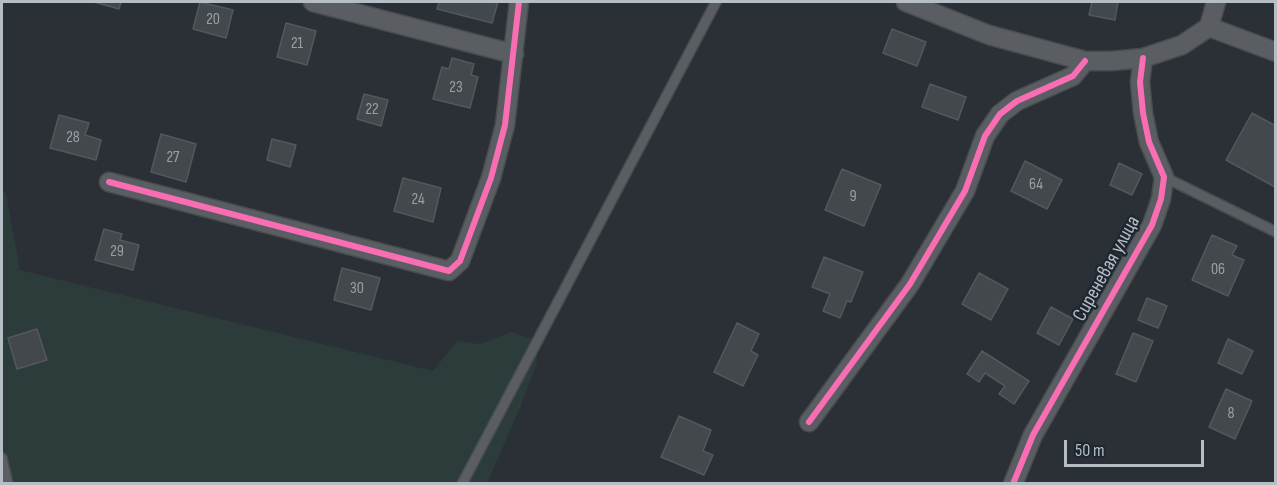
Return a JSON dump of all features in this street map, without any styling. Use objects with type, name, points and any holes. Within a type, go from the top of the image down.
[{"type":"street","points":[[313,2],[514,54]]},
{"type":"street","points":[[110,182],[449,271],[460,261],[491,178],[505,125],[519,2]]},
{"type":"street","points":[[906,2],[989,35],[1085,61],[1143,58],[1182,45],[1209,27],[1216,2]]},
{"type":"street","points":[[1209,27],[1275,52]]},
{"type":"street","points":[[1143,58],[1140,82],[1143,113],[1149,142],[1164,177]]},
{"type":"street","points":[[810,422],[910,284],[965,191],[985,136],[1000,114],[1017,101],[1073,76],[1085,61]]},
{"type":"street","name":"Сиреневая улица","points":[[1013,483],[1034,435],[1152,225],[1161,199],[1164,177]]},
{"type":"lane","points":[[462,483],[716,2]]},
{"type":"lane","points":[[1164,177],[1275,232]]},
{"type":"lane","points":[[2,458],[8,483]]},
{"type":"shaded area","points":[[2,191],[6,194],[20,270],[433,371],[457,341],[480,344],[511,332],[535,340],[537,362],[520,408],[487,483],[2,483]]},
{"type":"building","points":[[94,2],[121,2],[119,9]]},
{"type":"building","points":[[200,2],[233,10],[226,38],[193,29]]},
{"type":"building","points":[[439,2],[498,2],[492,23],[437,9]]},
{"type":"building","points":[[1092,2],[1118,2],[1115,20],[1089,15]]},
{"type":"building","points":[[286,23],[316,31],[307,65],[277,57]]},
{"type":"building","points":[[892,29],[926,42],[917,66],[883,53]]},
{"type":"building","points":[[452,58],[474,64],[471,75],[478,77],[470,108],[433,99],[442,67],[449,69]]},
{"type":"building","points":[[930,84],[966,97],[958,120],[922,107]]},
{"type":"building","points":[[364,94],[388,100],[381,126],[357,119]]},
{"type":"building","points":[[1252,113],[1276,126],[1275,187],[1226,160]]},
{"type":"building","points":[[59,115],[89,123],[85,135],[101,140],[96,160],[50,148]]},
{"type":"building","points":[[161,134],[196,144],[186,182],[151,172]]},
{"type":"building","points":[[272,139],[296,145],[290,167],[267,160]]},
{"type":"building","points":[[1025,161],[1062,180],[1047,209],[1011,191]]},
{"type":"building","points":[[1119,163],[1142,174],[1132,195],[1110,185]]},
{"type":"building","points":[[842,169],[881,185],[864,226],[825,210]]},
{"type":"building","points":[[403,178],[441,188],[433,222],[394,211]]},
{"type":"building","points":[[104,229],[122,234],[120,240],[139,245],[133,270],[95,260]]},
{"type":"building","points":[[1212,235],[1237,246],[1232,255],[1244,260],[1228,296],[1192,280]]},
{"type":"building","points":[[824,257],[863,272],[851,302],[847,301],[840,318],[823,311],[830,294],[812,287]]},
{"type":"building","points":[[342,268],[380,278],[371,310],[334,300]]},
{"type":"building","points":[[979,273],[1008,289],[991,320],[962,304]]},
{"type":"building","points":[[1147,298],[1167,306],[1158,328],[1138,320]]},
{"type":"building","points":[[1051,307],[1073,319],[1059,345],[1037,333]]},
{"type":"building","points":[[737,323],[759,334],[751,351],[758,355],[743,386],[714,372]]},
{"type":"building","points":[[37,329],[47,360],[17,369],[8,338]]},
{"type":"building","points":[[1133,333],[1153,341],[1136,382],[1116,374]]},
{"type":"building","points":[[1228,339],[1253,351],[1242,374],[1218,363]]},
{"type":"building","points":[[982,351],[1029,381],[1014,404],[999,394],[1005,386],[985,373],[979,382],[967,374]]},
{"type":"building","points":[[1226,389],[1252,401],[1235,439],[1209,427]]},
{"type":"building","points":[[679,416],[711,430],[703,451],[713,455],[704,475],[661,457]]},
{"type":"cycle path","points":[[109,182],[449,271],[460,261],[491,178],[505,125],[519,2]]},
{"type":"cycle path","points":[[1013,484],[1033,435],[1152,225],[1161,199],[1164,177],[1149,142],[1143,113],[1140,82],[1143,58]]},
{"type":"cycle path","points":[[809,422],[910,284],[965,191],[985,136],[1000,114],[1017,101],[1073,76],[1085,61]]}]
